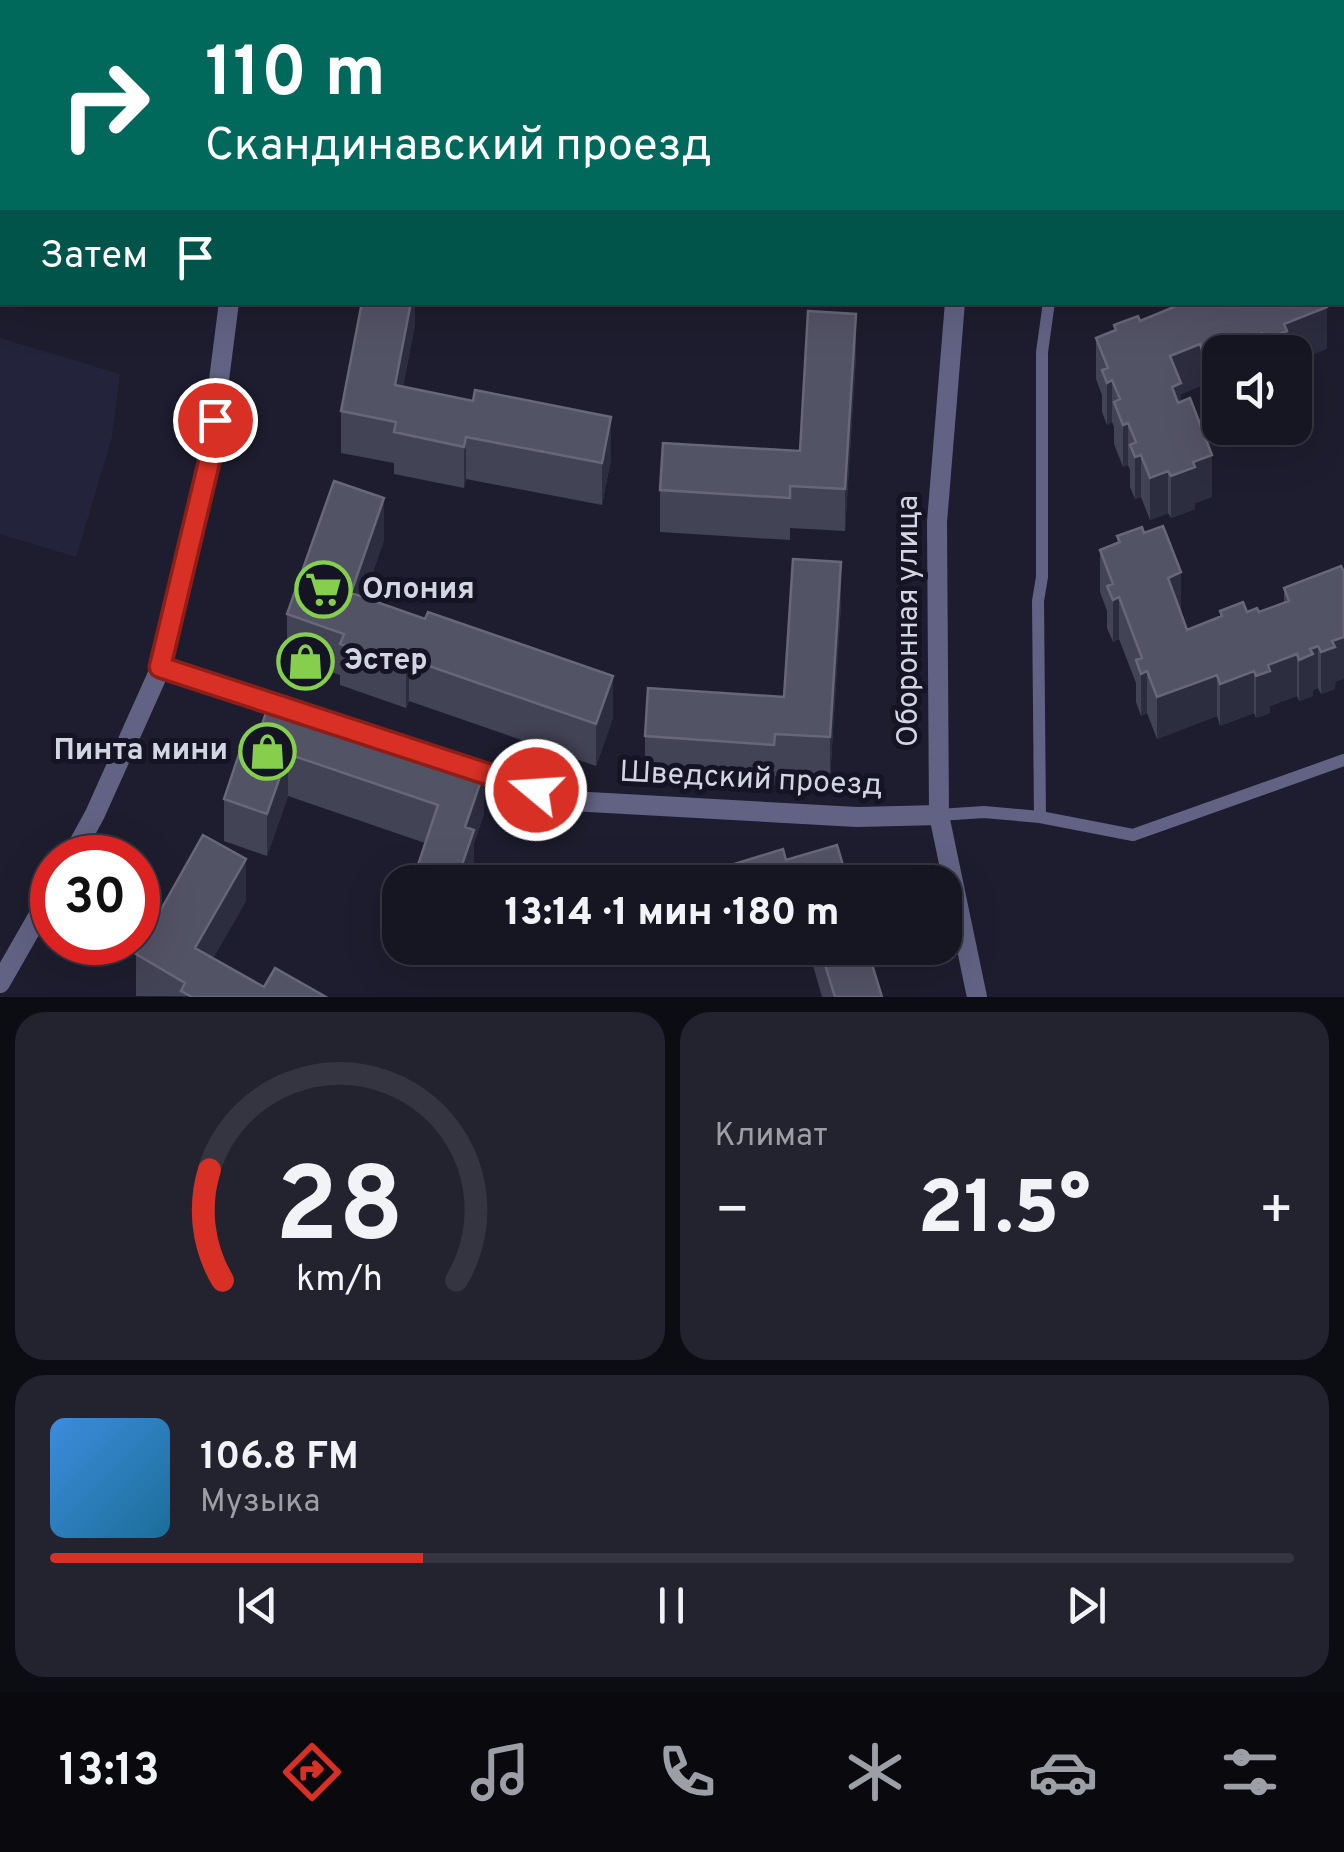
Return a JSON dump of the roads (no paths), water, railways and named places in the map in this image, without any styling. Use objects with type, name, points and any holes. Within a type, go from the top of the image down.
[{"type":"street","points":[[84,835],[160,667],[210,458],[229,305]]},
{"type":"street","name":"Оборонная улица","points":[[955,305],[937,522],[939,815],[977,997]]},
{"type":"street","points":[[160,667],[314,717]]},
{"type":"street","name":"Шведский проезд","points":[[443,759],[571,802],[858,818],[939,815]]},
{"type":"street","points":[[0,984],[30,931]]},
{"type":"lane","points":[[1040,817],[1042,352],[1049,305]]},
{"type":"lane","points":[[939,815],[984,812],[1040,817],[1133,835],[1344,760]]},
{"type":"place","name":"Олония","points":[[323,590]]},
{"type":"place","name":"Эстер","points":[[305,661]]},
{"type":"place","name":"Пинта мини","points":[[267,751]]}]
